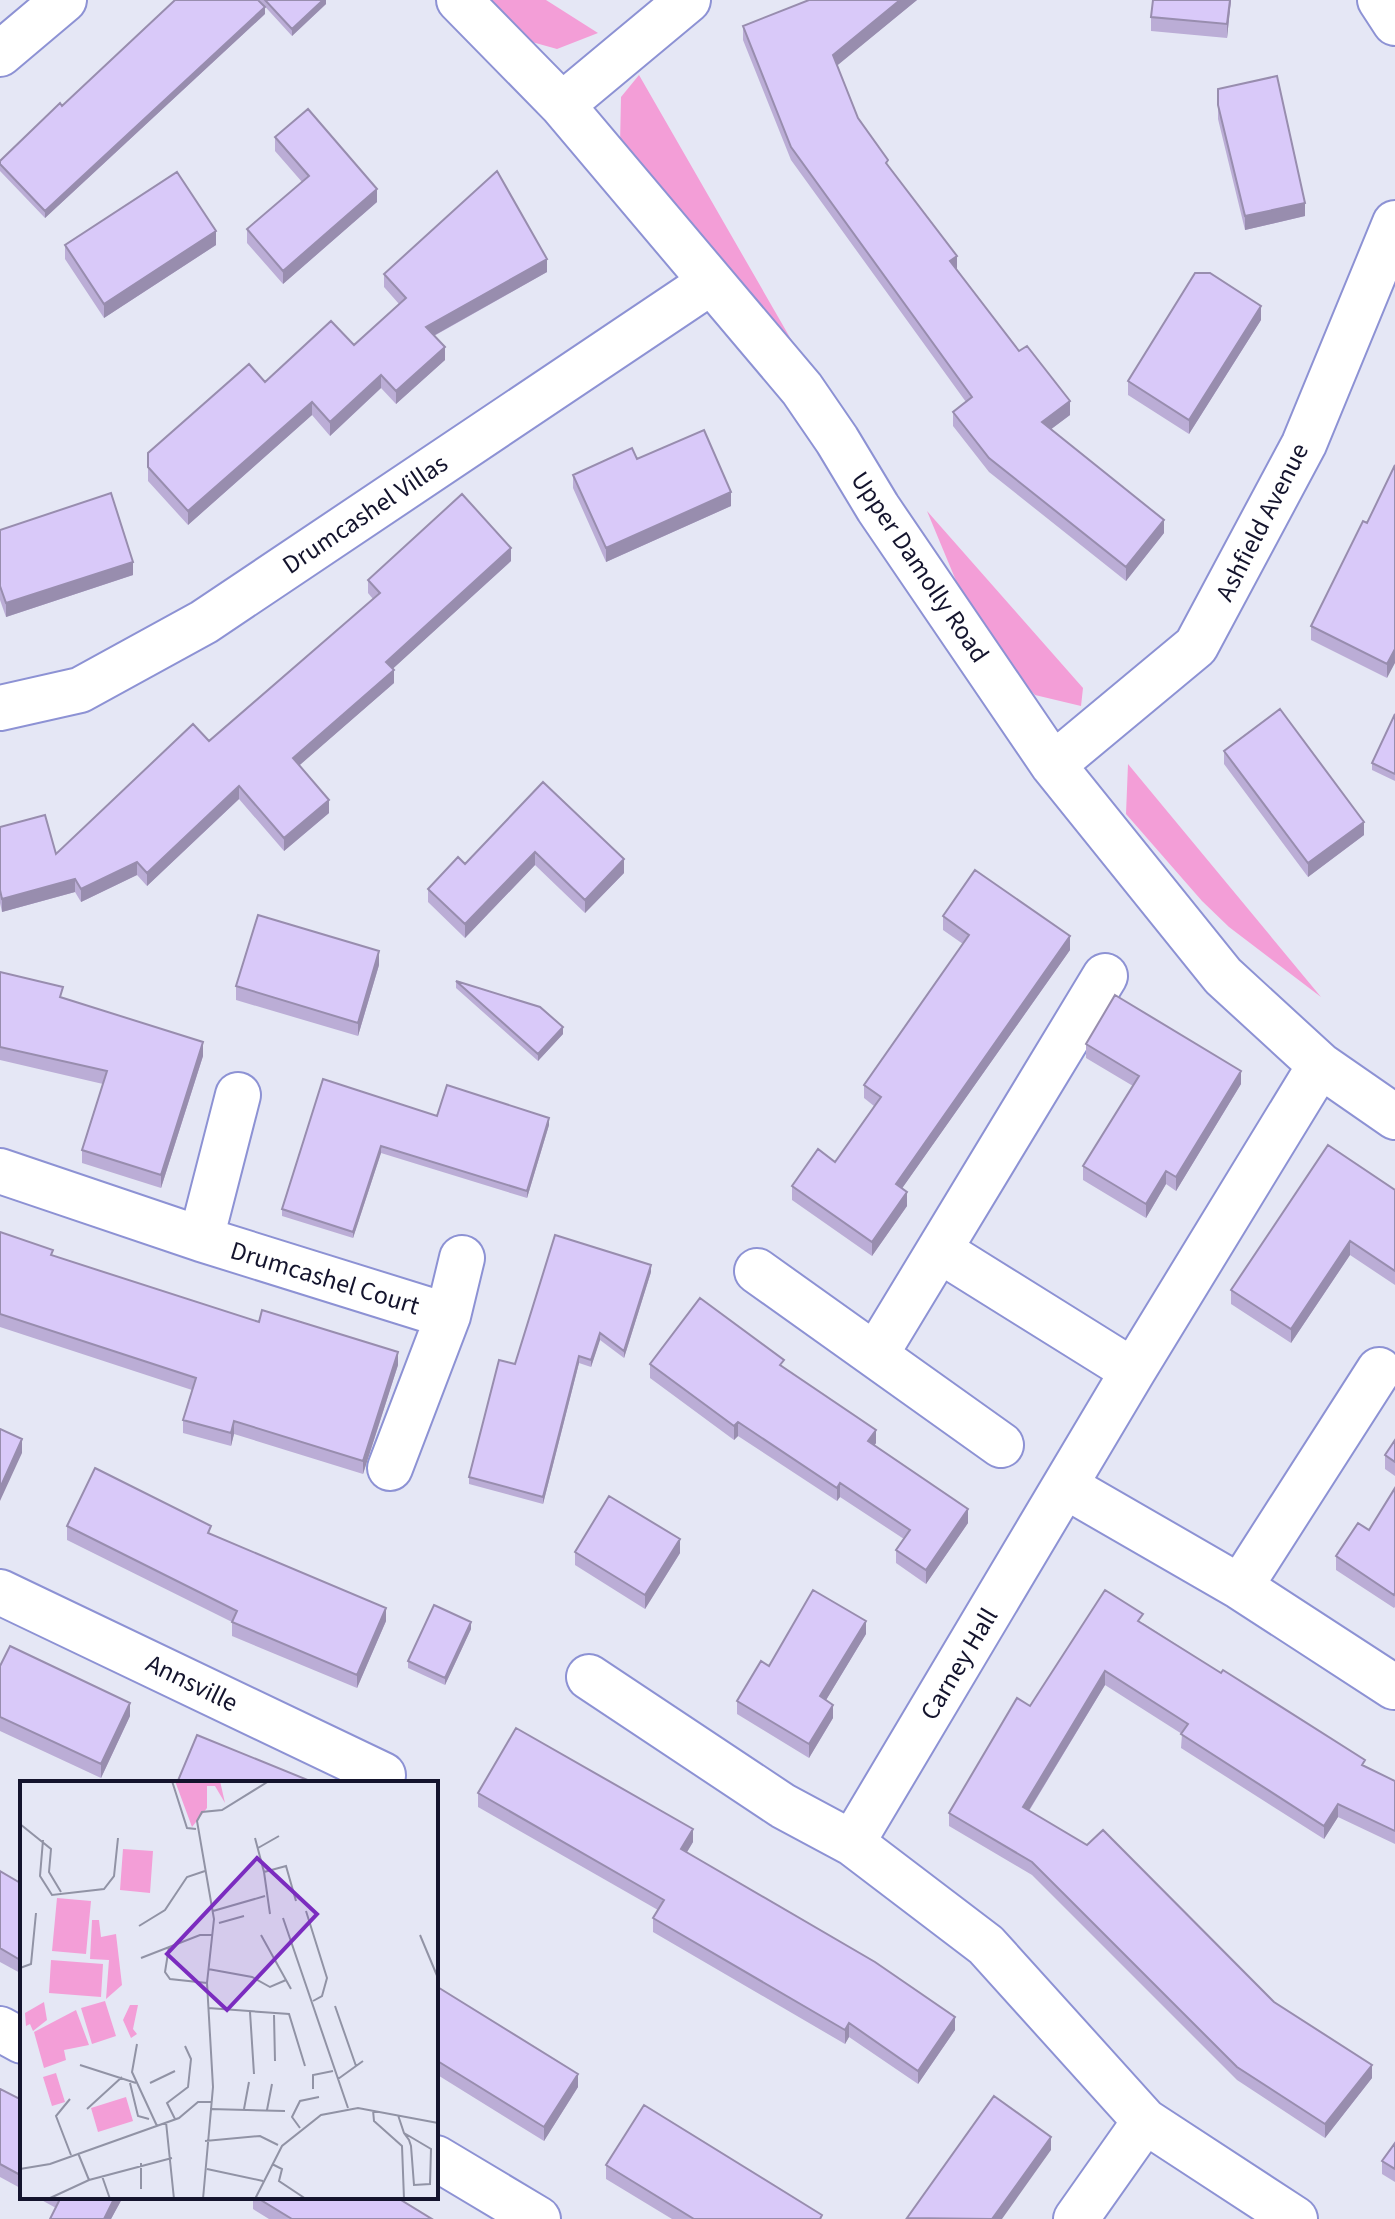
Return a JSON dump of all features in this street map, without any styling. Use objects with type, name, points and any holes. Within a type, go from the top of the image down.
[{"type":"street","points":[[0,54],[64,0]]},
{"type":"street","name":"Upper Damolly Road","points":[[459,0],[562,105],[802,389],[878,508],[1053,765],[1223,976],[1320,1065],[1395,1117]]},
{"type":"street","points":[[562,105],[688,0]]},
{"type":"street","points":[[1380,0],[1395,23]]},
{"type":"street","name":"Ashfield Avenue","points":[[1053,765],[1196,646],[1304,444],[1395,223]]},
{"type":"street","name":"Drumcashel Villas","points":[[0,708],[80,690],[204,622],[711,282]]},
{"type":"street","points":[[876,1354],[1105,976]]},
{"type":"street","name":"Carney Hall","points":[[852,1843],[1133,1371],[1320,1065]]},
{"type":"street","name":"Drumcashel Court","points":[[201,1239],[238,1095]]},
{"type":"street","name":"Drumcashel Court","points":[[0,1171],[201,1239],[448,1316]]},
{"type":"street","points":[[939,1250],[1133,1371]]},
{"type":"street","name":"Drumcashel Court","points":[[390,1468],[448,1316],[462,1258]]},
{"type":"street","points":[[757,1271],[1001,1445]]},
{"type":"street","points":[[1240,1587],[1379,1370]]},
{"type":"street","points":[[1065,1486],[1240,1587],[1394,1687]]},
{"type":"street","name":"Annsville","points":[[0,1592],[383,1775]]},
{"type":"street","points":[[589,1677],[783,1806],[852,1843],[986,1945],[1145,2121],[1295,2219]]},
{"type":"street","points":[[0,2029],[20,2040]]},
{"type":"street","points":[[1076,2219],[1145,2121]]},
{"type":"street","points":[[438,2159],[538,2219]]},
{"type":"shaded area","points":[[487,0],[546,0],[598,33],[557,49],[532,42]]},
{"type":"shaded area","points":[[639,75],[796,348],[620,145],[621,97]]},
{"type":"shaded area","points":[[927,511],[1083,688],[1081,706],[1035,695],[979,636]]},
{"type":"shaded area","points":[[1128,764],[1321,997],[1229,927],[1202,901],[1126,814]]},
{"type":"building","points":[[175,0],[258,0],[265,7],[45,211],[0,161]]},
{"type":"building","points":[[265,0],[323,0],[292,29]]},
{"type":"building","points":[[809,0],[900,0],[833,55],[858,118],[888,160],[886,163],[957,256],[950,261],[1019,351],[1027,346],[1070,401],[1042,422],[1164,520],[1126,567],[989,458],[953,412],[972,397],[791,147],[743,26]]},
{"type":"building","points":[[1153,0],[1230,0],[1227,24],[1151,17]]},
{"type":"building","points":[[1277,76],[1305,203],[1245,216],[1218,105],[1218,89]]},
{"type":"building","points":[[308,109],[377,189],[283,271],[247,229],[309,176],[275,137]]},
{"type":"building","points":[[497,171],[547,259],[426,327],[445,347],[396,391],[381,375],[330,422],[312,402],[188,511],[148,467],[148,453],[249,364],[265,382],[331,321],[354,345],[406,298],[384,274]]},
{"type":"building","points":[[177,172],[216,231],[104,304],[65,245]]},
{"type":"building","points":[[1195,273],[1210,273],[1261,306],[1189,420],[1128,381]]},
{"type":"building","points":[[704,430],[731,492],[606,548],[573,475],[632,448],[637,459]]},
{"type":"building","points":[[1395,465],[1395,649],[1387,664],[1311,626],[1363,521],[1367,523]]},
{"type":"building","points":[[111,493],[133,562],[6,603],[0,586],[0,530]]},
{"type":"building","points":[[462,494],[511,548],[386,662],[394,670],[293,758],[329,800],[284,838],[239,786],[147,873],[137,862],[81,889],[75,879],[2,899],[0,827],[45,815],[56,854],[193,724],[209,741],[380,593],[368,580]]},
{"type":"building","points":[[1280,709],[1364,822],[1308,863],[1224,751]]},
{"type":"building","points":[[1395,714],[1395,774],[1372,763]]},
{"type":"building","points":[[543,782],[624,859],[585,900],[535,852],[465,924],[428,889],[458,857],[465,864]]},
{"type":"building","points":[[975,870],[1070,936],[896,1184],[907,1192],[872,1242],[792,1186],[818,1149],[835,1162],[881,1097],[864,1085],[969,935],[943,916]]},
{"type":"building","points":[[258,915],[379,951],[358,1023],[236,986]]},
{"type":"building","points":[[0,972],[63,987],[60,997],[203,1042],[161,1175],[82,1150],[107,1071],[0,1047]]},
{"type":"building","points":[[456,981],[540,1007],[563,1027],[538,1054]]},
{"type":"building","points":[[1115,995],[1241,1071],[1176,1177],[1166,1171],[1146,1204],[1083,1166],[1139,1076],[1086,1044]]},
{"type":"building","points":[[323,1079],[437,1116],[447,1085],[549,1118],[527,1191],[381,1146],[353,1232],[282,1209]]},
{"type":"building","points":[[1328,1145],[1395,1190],[1395,1271],[1350,1241],[1291,1329],[1231,1290]]},
{"type":"building","points":[[0,1232],[53,1250],[51,1255],[259,1322],[262,1310],[398,1352],[363,1461],[234,1421],[231,1433],[183,1420],[196,1378],[0,1314]]},
{"type":"building","points":[[555,1235],[651,1265],[624,1351],[600,1333],[591,1360],[579,1356],[543,1497],[469,1477],[499,1360],[515,1364]]},
{"type":"building","points":[[700,1298],[784,1360],[780,1365],[876,1430],[868,1441],[968,1509],[926,1570],[896,1550],[910,1530],[840,1483],[837,1488],[738,1422],[734,1426],[650,1364]]},
{"type":"building","points":[[0,1429],[22,1439],[0,1488]]},
{"type":"building","points":[[1395,1440],[1395,1462],[1385,1455]]},
{"type":"building","points":[[95,1468],[211,1526],[208,1533],[386,1608],[357,1675],[232,1622],[237,1611],[67,1526]]},
{"type":"building","points":[[1395,1488],[1394,1595],[1336,1556],[1358,1523],[1369,1530]]},
{"type":"building","points":[[609,1496],[680,1539],[645,1595],[575,1552]]},
{"type":"building","points":[[813,1590],[866,1621],[820,1696],[833,1705],[809,1744],[737,1701],[761,1661],[769,1666]]},
{"type":"building","points":[[1105,1590],[1143,1614],[1138,1621],[1221,1673],[1223,1670],[1365,1760],[1362,1765],[1395,1781],[1395,1831],[1338,1804],[1324,1826],[1181,1734],[1188,1724],[1105,1671],[1023,1807],[1087,1845],[1103,1830],[1274,2002],[1372,2065],[1325,2124],[1237,2067],[1032,1862],[949,1813],[1017,1698],[1030,1706]]},
{"type":"building","points":[[434,1605],[471,1622],[445,1678],[408,1661]]},
{"type":"building","points":[[10,1646],[130,1703],[101,1764],[0,1717],[0,1666]]},
{"type":"building","points":[[516,1728],[693,1829],[681,1849],[875,1962],[955,2017],[918,2071],[849,2023],[845,2030],[653,1918],[664,1900],[478,1793]]},
{"type":"building","points":[[197,1735],[310,1781],[178,1781]]},
{"type":"building","points":[[0,1871],[20,1883],[20,1960],[0,1948]]},
{"type":"building","points":[[438,1987],[578,2074],[544,2127],[438,2061]]},
{"type":"building","points":[[0,2089],[20,2099],[20,2175],[0,2164]]},
{"type":"building","points":[[994,2096],[1051,2137],[992,2219],[907,2218]]},
{"type":"building","points":[[644,2105],[822,2215],[820,2219],[694,2219],[606,2165]]},
{"type":"building","points":[[1395,2143],[1395,2169],[1382,2161]]},
{"type":"building","points":[[60,2199],[114,2199],[104,2219],[50,2219]]},
{"type":"building","points":[[259,2199],[399,2199],[432,2219],[292,2219]]}]
